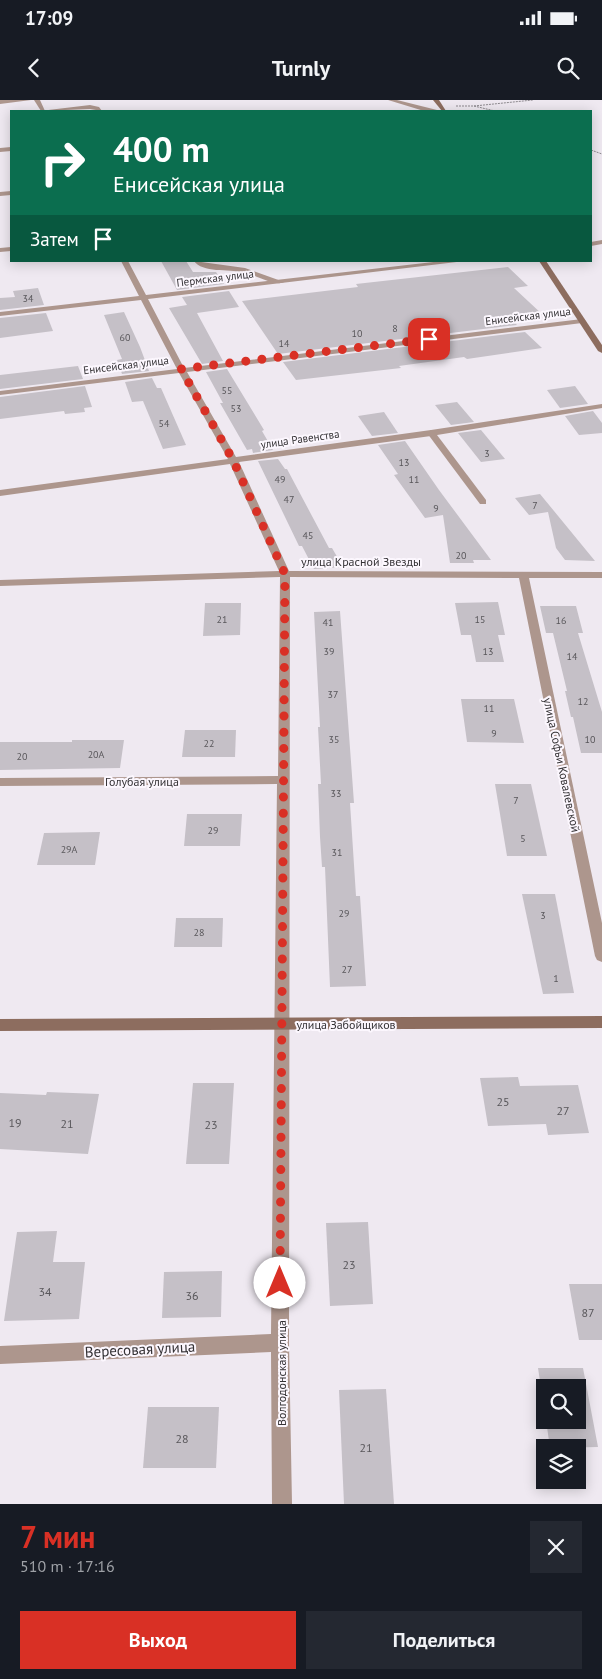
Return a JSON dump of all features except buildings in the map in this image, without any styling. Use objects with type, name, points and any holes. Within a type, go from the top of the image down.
[{"type":"street","points":[[0,102],[28,100]]},
{"type":"street","points":[[391,100],[424,109],[441,110],[436,100]]},
{"type":"street","points":[[55,110],[90,107],[98,110]]},
{"type":"street","name":"Волгодонская улица","points":[[125,262],[181,369],[233,460],[285,574],[280,1343],[282,1504]]},
{"type":"street","points":[[198,262],[200,265],[245,270],[280,282]]},
{"type":"street","name":"Пермская улица","points":[[0,314],[453,262]]},
{"type":"street","points":[[543,262],[602,351]]},
{"type":"street","name":"Енисейская улица","points":[[0,392],[582,321]]},
{"type":"street","name":"улица Равенства","points":[[0,493],[602,406]]},
{"type":"street","points":[[432,432],[483,502]]},
{"type":"street","name":"улица Красной Звезды","points":[[0,583],[285,574],[523,574],[602,576]]},
{"type":"street","name":"улица Софьи Ковалевской","points":[[523,574],[602,956]]},
{"type":"street","name":"Голубая улица","points":[[0,782],[283,780]]},
{"type":"street","name":"улица Забойщиков","points":[[0,1024],[282,1025],[602,1022]]},
{"type":"street","name":"Вересовая улица","points":[[0,1355],[280,1343]]},
{"type":"path","points":[[441,110],[533,100]]},
{"type":"path","points":[[474,106],[491,110]]},
{"type":"route","points":[[280,1283],[285,574],[233,460],[181,369],[429,339]]}]
